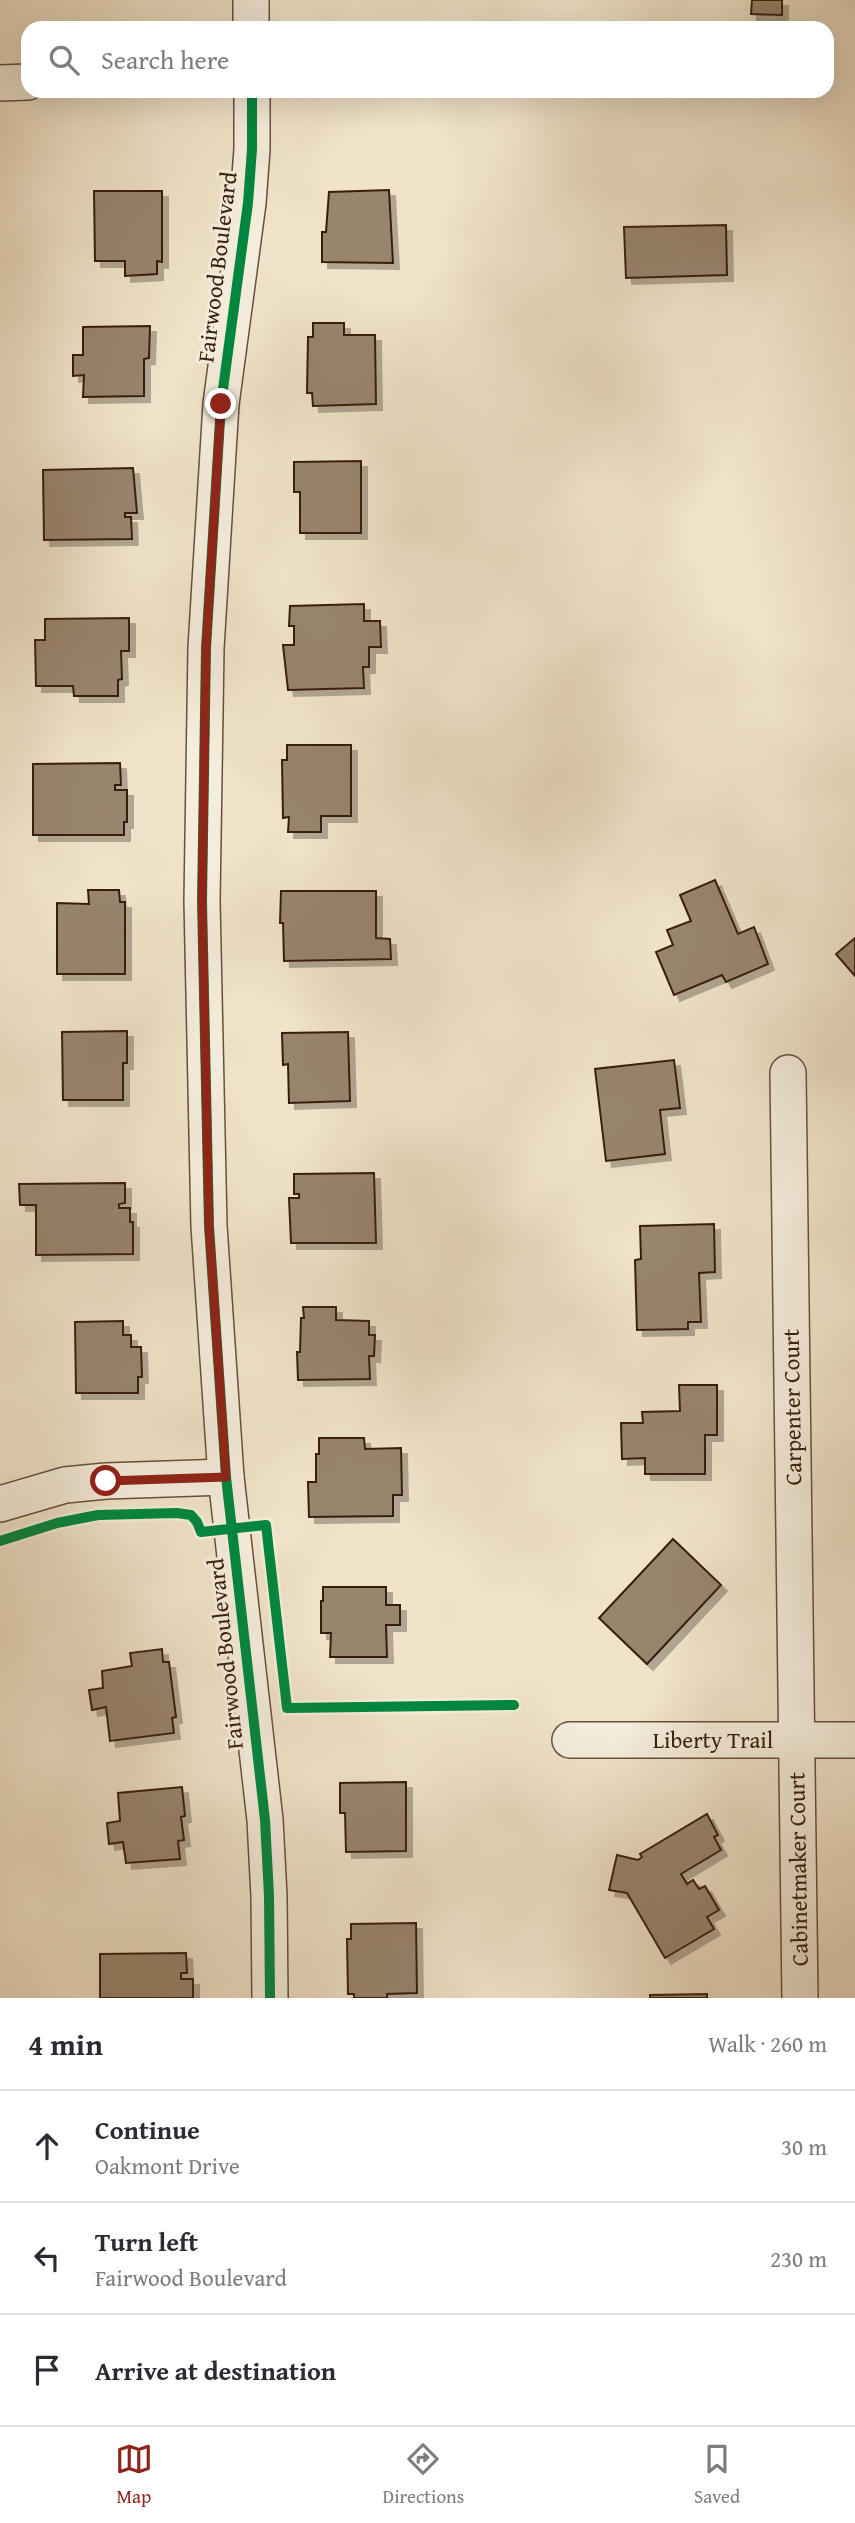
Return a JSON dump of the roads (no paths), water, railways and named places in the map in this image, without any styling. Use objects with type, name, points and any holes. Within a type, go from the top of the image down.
[{"type":"street","points":[[251,0],[251,21]]},
{"type":"street","points":[[0,83],[21,82]]},
{"type":"street","name":"Fairwood Boulevard","points":[[252,98],[248,203],[221,404],[206,674],[202,901],[208,1172],[226,1477],[265,1820],[270,1998]]},
{"type":"street","name":"Carpenter Court","points":[[788,1073],[796,1740]]},
{"type":"street","points":[[0,1504],[65,1485],[226,1477]]},
{"type":"street","name":"Liberty Trail","points":[[570,1740],[855,1740]]},
{"type":"street","name":"Cabinetmaker Court","points":[[796,1740],[800,1998]]}]
